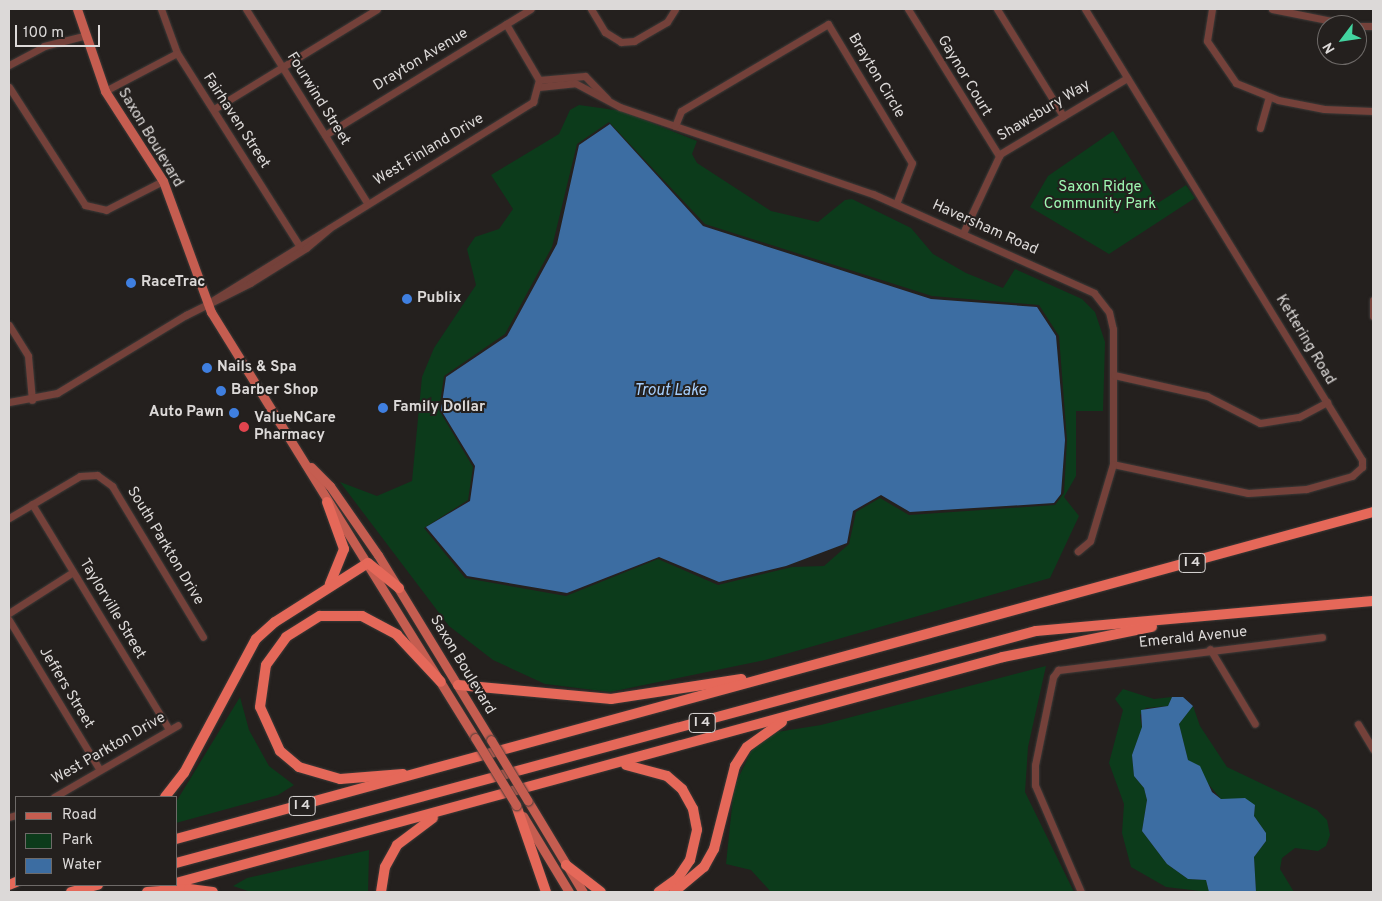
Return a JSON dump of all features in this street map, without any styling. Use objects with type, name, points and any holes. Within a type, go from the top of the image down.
[{"type":"highway","points":[[327,502],[344,550],[339,571],[327,589]]},
{"type":"highway","name":"I 4","points":[[178,838],[428,772],[1373,512]]},
{"type":"highway","points":[[166,796],[184,773],[256,639],[327,589],[368,563],[399,588]]},
{"type":"highway","name":"I 4","points":[[178,862],[1036,631],[1373,601]]},
{"type":"highway","points":[[428,772],[340,780],[299,768],[280,751],[269,732],[260,707],[260,682],[266,664],[286,637],[320,616],[335,614],[378,622],[404,641],[442,682]]},
{"type":"highway","points":[[178,883],[819,708],[1109,633],[1232,615]]},
{"type":"highway","points":[[458,685],[611,699],[764,678]]},
{"type":"highway","points":[[674,892],[704,867],[714,849],[734,766],[747,747],[776,724],[819,708]]},
{"type":"highway","points":[[612,766],[634,765],[660,772],[679,786],[694,809],[696,830],[690,860],[678,878],[659,892]]},
{"type":"highway","points":[[516,805],[546,892]]},
{"type":"highway","points":[[381,892],[386,867],[405,837],[433,818],[466,806]]},
{"type":"highway","points":[[566,864],[601,892]]},
{"type":"highway","points":[[71,892],[94,886]]},
{"type":"highway","points":[[143,892],[167,886]]},
{"type":"highway","points":[[147,892],[189,888],[213,892]]},
{"type":"main road","name":"Saxon Boulevard","points":[[77,9],[83,36],[105,91],[163,181],[207,304],[306,461],[327,502],[368,563],[442,682],[569,892]]},
{"type":"main road","name":"Saxon Boulevard","points":[[306,461],[330,486],[399,588],[583,892]]},
{"type":"street","name":"Fairhaven Street","points":[[161,9],[177,53],[298,244]]},
{"type":"street","name":"Fourwind Street","points":[[246,9],[366,203]]},
{"type":"street","points":[[214,109],[376,9]]},
{"type":"street","name":"Drayton Avenue","points":[[325,135],[531,9]]},
{"type":"street","points":[[591,9],[605,32],[619,42],[634,41],[651,32],[667,22],[675,9]]},
{"type":"street","name":"Gaynor Court","points":[[908,9],[999,156]]},
{"type":"street","points":[[997,9],[1063,116]]},
{"type":"street","name":"Kettering Road","points":[[1085,9],[1362,460],[1362,467],[1352,476],[1279,494],[1248,493],[1113,464]]},
{"type":"street","points":[[1212,9],[1207,41],[1223,71],[1236,84],[1269,97],[1324,109],[1373,111]]},
{"type":"street","points":[[1272,9],[1317,18]]},
{"type":"street","points":[[506,24],[539,88]]},
{"type":"street","name":"Brayton Circle","points":[[675,126],[681,111],[828,24],[912,163],[896,204]]},
{"type":"street","points":[[9,65],[44,46],[83,36]]},
{"type":"street","points":[[105,91],[177,53]]},
{"type":"street","name":"Haversham Road","points":[[539,88],[584,76],[607,99]]},
{"type":"street","name":"Shawsbury Way","points":[[963,233],[999,156],[1127,78]]},
{"type":"street","name":"Haversham Road","points":[[539,88],[575,83],[607,99],[675,126],[896,204],[963,233],[1100,299],[1112,319],[1114,375],[1113,464],[1090,541],[1078,551]]},
{"type":"street","points":[[9,87],[77,198],[94,210],[110,208],[163,181]]},
{"type":"street","name":"West Finland Drive","points":[[207,304],[298,244],[526,109],[539,88]]},
{"type":"street","points":[[1260,128],[1269,97]]},
{"type":"street","name":"West Finland Drive","points":[[9,402],[32,400],[57,393],[306,248],[331,226]]},
{"type":"street","points":[[298,244],[306,248]]},
{"type":"street","points":[[1373,300],[1373,316]]},
{"type":"street","points":[[9,325],[28,356],[32,400]]},
{"type":"street","points":[[1114,375],[1207,396],[1260,423],[1298,417],[1326,402]]},
{"type":"street","name":"South Parkton Drive","points":[[32,504],[80,476],[97,475],[112,486],[203,637]]},
{"type":"street","points":[[9,518],[32,504]]},
{"type":"street","name":"Taylorville Street","points":[[32,504],[169,729]]},
{"type":"street","points":[[9,612],[73,572]]},
{"type":"street","name":"Jeffers Street","points":[[9,620],[100,770]]},
{"type":"street","name":"Emerald Avenue","points":[[1081,892],[1035,785],[1034,765],[1053,677],[1068,667],[1322,637]]},
{"type":"street","points":[[1210,649],[1255,724]]},
{"type":"street","points":[[1358,724],[1373,749]]},
{"type":"street","name":"West Parkton Drive","points":[[56,796],[178,725]]},
{"type":"green space","points":[[579,105],[622,111],[697,141],[692,154],[697,163],[771,211],[818,222],[845,200],[852,199],[911,228],[933,254],[966,273],[1003,288],[1015,269],[1082,299],[1095,312],[1105,342],[1103,411],[1076,411],[1076,476],[1064,497],[1079,516],[1050,578],[765,660],[610,692],[545,684],[493,660],[449,626],[340,482],[377,496],[412,481],[422,377],[434,348],[476,285],[467,249],[475,237],[499,229],[513,209],[491,175],[559,134],[570,110]],"holes":[[[609,122],[705,224],[932,296],[1039,305],[1059,336],[1067,440],[1064,493],[1055,505],[909,515],[880,498],[856,512],[849,544],[824,566],[792,567],[718,585],[658,559],[566,596],[465,578],[424,528],[468,500],[473,467],[439,410],[444,376],[505,334],[552,247],[577,144]]]},
{"type":"green space","name":"Saxon Ridge Community Park","points":[[1113,131],[1158,203],[1186,185],[1195,198],[1109,254],[1030,207],[1048,176]]},
{"type":"green space","points":[[1046,666],[1028,747],[1025,792],[1074,892],[771,892],[751,870],[726,864],[734,787],[755,743],[777,732],[821,725]]},
{"type":"green space","points":[[1123,689],[1154,699],[1172,697],[1168,706],[1146,708],[1140,715],[1142,728],[1132,755],[1134,776],[1144,788],[1147,800],[1142,831],[1167,864],[1188,879],[1206,880],[1209,892],[1166,887],[1131,867],[1122,833],[1124,804],[1109,763],[1123,710],[1115,699]]},
{"type":"green space","points":[[240,697],[249,730],[269,766],[294,785],[278,795],[178,822],[178,799]]},
{"type":"green space","points":[[1193,706],[1200,726],[1227,767],[1317,810],[1327,820],[1330,835],[1326,846],[1318,851],[1295,848],[1282,858],[1280,869],[1294,892],[1256,892],[1254,857],[1266,841],[1266,833],[1254,816],[1255,805],[1221,799],[1188,760],[1179,724]]},
{"type":"green space","points":[[369,850],[368,892],[251,892],[233,886],[247,878]]},
{"type":"water","name":"Trout Lake","points":[[610,124],[703,226],[931,299],[1037,307],[1056,336],[1065,440],[1061,494],[1054,503],[910,512],[881,495],[853,511],[847,543],[786,566],[719,582],[659,557],[567,593],[467,576],[426,527],[470,501],[475,466],[441,410],[446,377],[507,336],[557,244],[579,145]]},
{"type":"water","points":[[1172,697],[1183,697],[1193,706],[1179,724],[1188,760],[1200,766],[1212,792],[1221,799],[1245,798],[1255,805],[1254,816],[1266,833],[1266,841],[1254,857],[1256,892],[1209,892],[1206,880],[1188,879],[1167,864],[1142,831],[1147,800],[1144,788],[1134,776],[1132,755],[1142,727],[1141,710],[1168,706]]},
{"type":"place","name":"RaceTrac","points":[[131,283]]},
{"type":"place","name":"Publix","points":[[407,299]]},
{"type":"place","name":"Nails & Spa","points":[[207,368]]},
{"type":"place","name":"Barber Shop","points":[[221,391]]},
{"type":"place","name":"Family Dollar","points":[[383,408]]},
{"type":"place","name":"Auto Pawn","points":[[234,413]]},
{"type":"place","name":"ValueNCare Pharmacy","points":[[244,427]]}]
